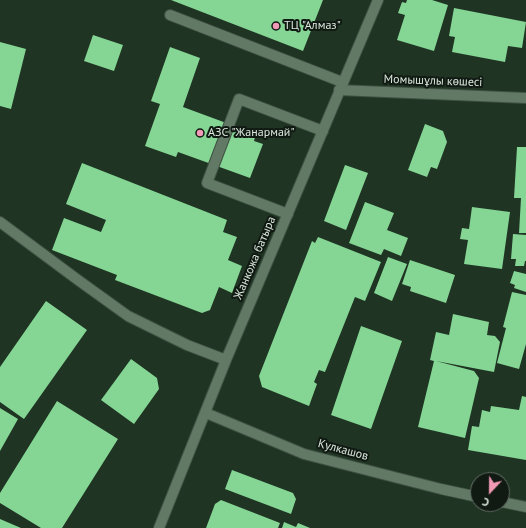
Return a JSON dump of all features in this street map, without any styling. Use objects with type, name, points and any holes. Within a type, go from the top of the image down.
[{"type":"street","name":"Жанкожа батыра","points":[[159,528],[226,360],[378,0]]},
{"type":"street","name":"Момышұлы көшесі","points":[[170,15],[341,86],[526,98]]},
{"type":"street","points":[[288,214],[207,183],[239,99],[323,131]]},
{"type":"street","points":[[0,222],[128,316],[187,345],[226,360]]},
{"type":"street","name":"Кулкашов","points":[[206,413],[304,454],[470,495]]},
{"type":"street","points":[[510,504],[526,507]]},
{"type":"building","name":"ТЦ \"Алмаз\"","points":[[171,0],[323,0],[303,51]]},
{"type":"building","points":[[407,0],[432,0],[448,5],[434,51],[397,40],[405,15],[398,13],[402,2],[406,3]]},
{"type":"building","points":[[454,8],[526,22],[522,48],[508,46],[505,62],[452,52],[455,37],[449,36]]},
{"type":"building","points":[[93,35],[123,45],[114,71],[84,61]]},
{"type":"building","points":[[0,42],[26,49],[11,109],[0,106]]},
{"type":"building","points":[[170,47],[200,58],[183,107],[256,134],[254,141],[263,144],[250,178],[178,152],[176,157],[145,146],[160,104],[151,101]]},
{"type":"building","points":[[425,124],[443,131],[447,142],[437,169],[431,167],[427,177],[408,170]]},
{"type":"building","points":[[517,147],[526,147],[526,233],[519,233],[521,198],[514,198]]},
{"type":"building","points":[[82,163],[227,220],[223,232],[237,237],[228,260],[242,266],[232,293],[219,287],[210,310],[202,313],[115,280],[117,275],[52,250],[64,218],[101,232],[106,220],[66,204]]},
{"type":"building","points":[[345,165],[368,173],[346,230],[324,221]]},
{"type":"building","points":[[365,202],[394,213],[387,230],[408,238],[401,256],[384,249],[381,255],[349,243]]},
{"type":"building","points":[[472,207],[510,212],[502,269],[464,264],[468,240],[460,239],[462,228],[469,229]]},
{"type":"building","points":[[513,234],[526,235],[526,261],[524,266],[515,266],[516,259],[511,259]]},
{"type":"building","points":[[318,237],[381,262],[365,301],[355,297],[325,372],[319,370],[314,382],[317,384],[309,406],[262,387],[259,376],[312,241],[315,243]]},
{"type":"building","points":[[388,257],[407,264],[392,301],[374,293]]},
{"type":"building","points":[[410,260],[455,275],[446,303],[410,291],[411,287],[402,284]]},
{"type":"building","points":[[514,271],[526,274],[526,292],[514,288],[515,285],[510,283]]},
{"type":"building","points":[[512,292],[526,295],[526,344],[519,369],[497,363],[506,328],[503,327]]},
{"type":"building","points":[[46,301],[87,330],[24,419],[0,402],[0,367]]},
{"type":"building","points":[[453,314],[489,322],[487,335],[495,336],[500,342],[494,372],[436,361],[474,371],[479,378],[465,438],[418,427],[434,361],[430,360],[436,332],[449,335]]},
{"type":"building","points":[[361,326],[402,341],[371,429],[331,415]]},
{"type":"building","points":[[131,359],[157,378],[159,389],[134,424],[101,400]]},
{"type":"building","points":[[522,396],[526,397],[526,460],[468,450],[472,426],[479,427],[482,410],[490,412],[491,406],[519,410]]},
{"type":"building","points":[[57,401],[118,439],[62,528],[41,528],[0,503],[0,493]]},
{"type":"building","points":[[0,408],[18,419],[0,451]]},
{"type":"building","points":[[232,470],[293,493],[296,499],[291,514],[225,489]]},
{"type":"building","points":[[221,500],[280,523],[278,528],[206,528],[215,504]]},
{"type":"building","points":[[0,519],[21,528],[0,528]]},
{"type":"building","points":[[284,522],[296,527],[298,523],[310,528],[282,528]]},
{"type":"place","name":"ТЦ \"Алмаз\"","points":[[276,26]]},
{"type":"place","name":"АЗС \"Жанармай\"","points":[[200,133]]}]
